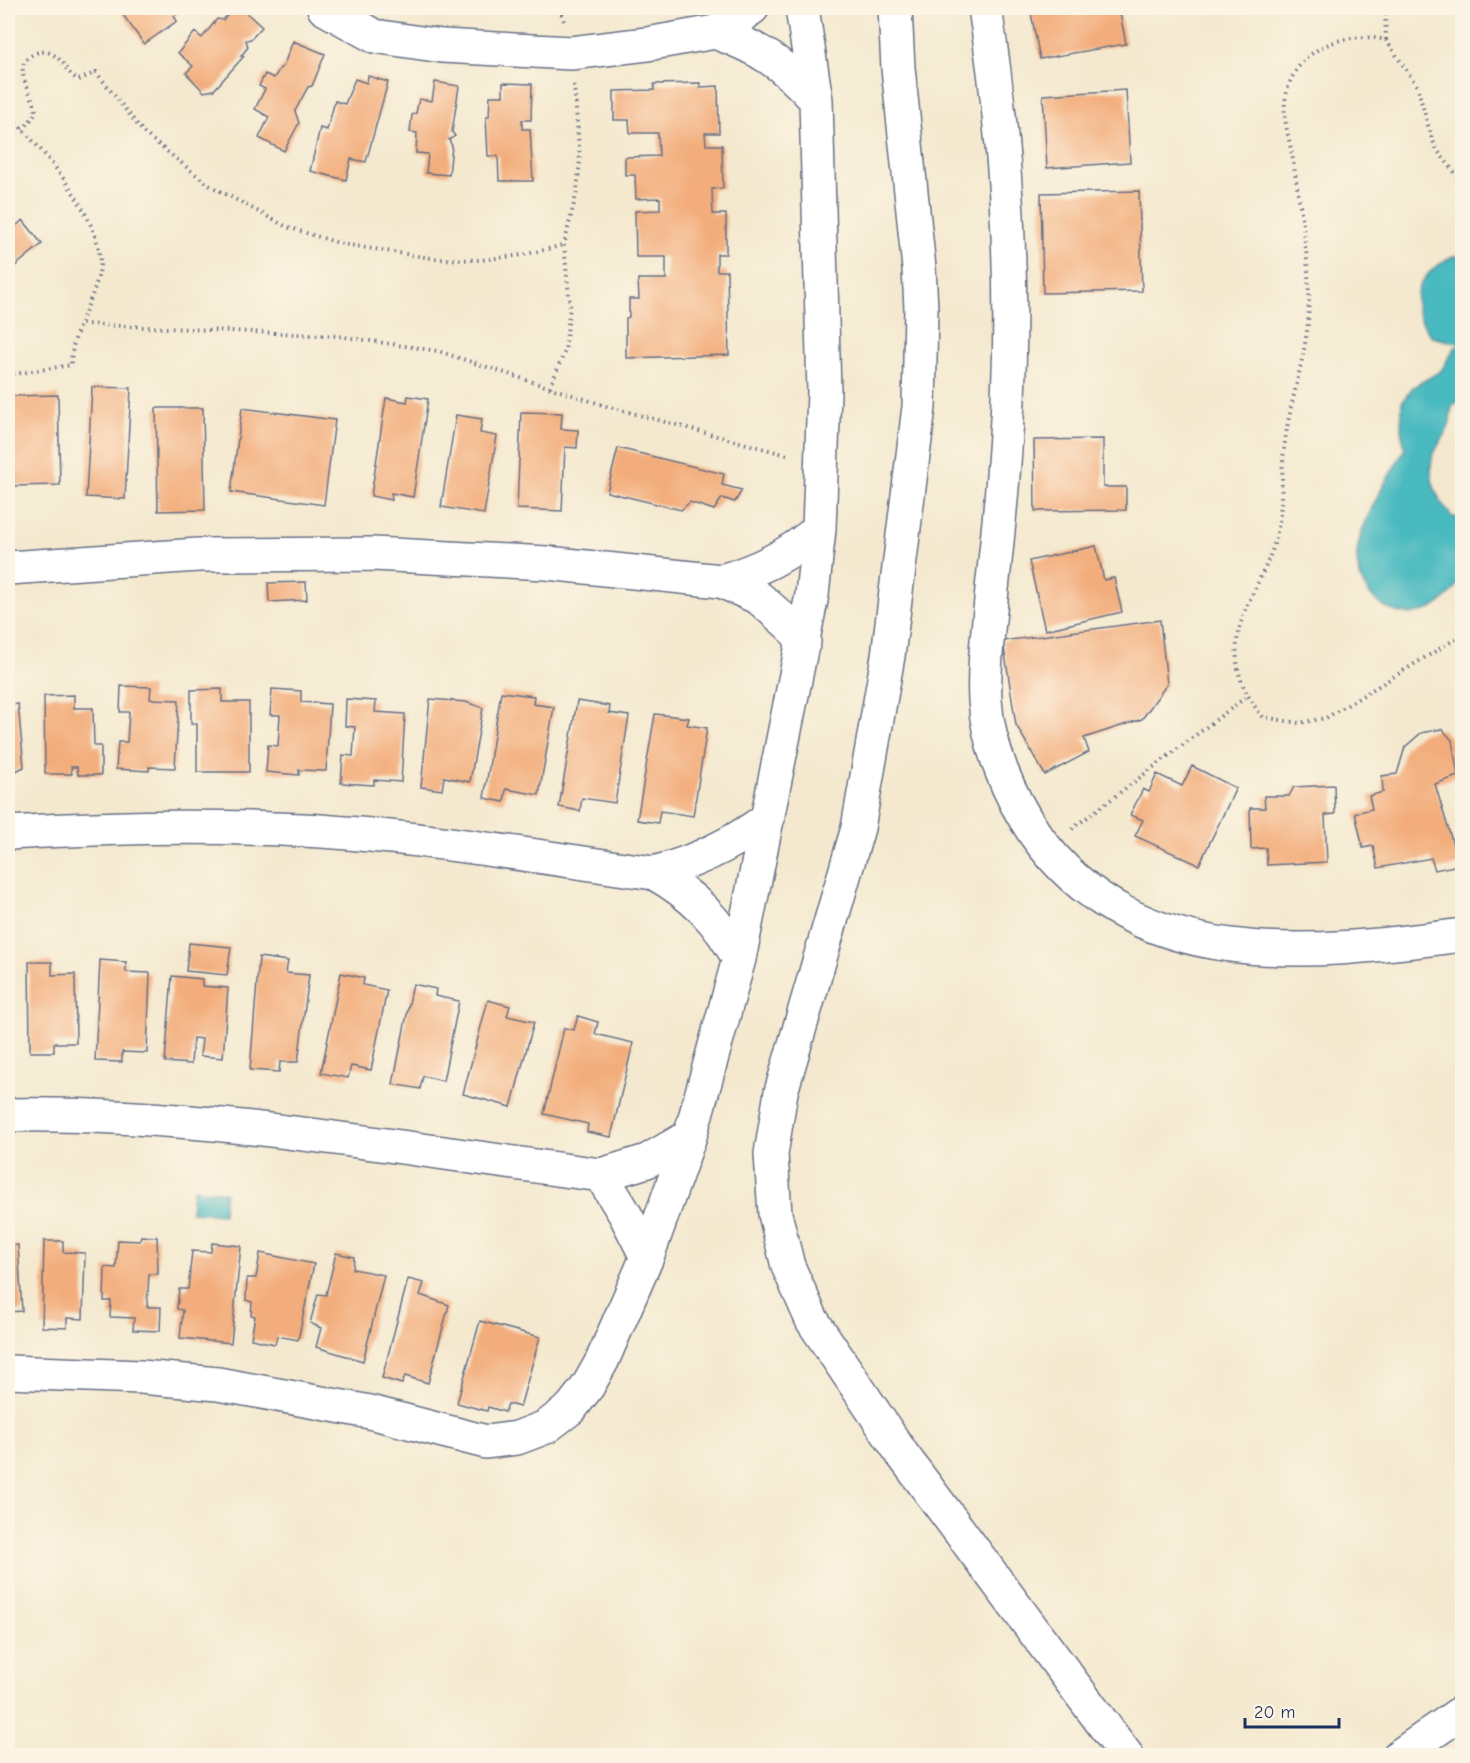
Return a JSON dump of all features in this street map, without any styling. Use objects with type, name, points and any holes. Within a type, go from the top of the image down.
[{"type":"main road","points":[[324,8],[374,36],[442,46],[571,52],[647,44],[715,32],[734,22],[752,8]]},
{"type":"main road","points":[[8,1372],[141,1377],[218,1384],[370,1412],[486,1442],[517,1438],[546,1427],[571,1408],[588,1386],[602,1361],[647,1257],[690,1137],[739,959],[804,642],[819,529],[824,392],[816,100],[802,8]]},
{"type":"main road","points":[[895,8],[897,68],[919,268],[921,309],[919,407],[888,656],[858,828],[781,1092],[771,1154],[775,1214],[788,1266],[812,1320],[902,1454],[1127,1755]]},
{"type":"main road","points":[[984,8],[1002,159],[1010,317],[1004,464],[988,629],[985,701],[995,750],[1017,808],[1046,849],[1100,900],[1155,929],[1215,944],[1303,950],[1386,945],[1462,934]]},
{"type":"main road","points":[[715,32],[744,42],[771,57],[816,100]]},
{"type":"main road","points":[[721,580],[764,567],[819,529]]},
{"type":"main road","points":[[13,560],[198,555],[373,554],[547,563],[721,580],[759,598],[791,626],[804,642]]},
{"type":"main road","points":[[654,873],[702,858],[748,834],[768,818]]},
{"type":"main road","points":[[8,833],[156,827],[304,830],[452,845],[654,873],[681,888],[705,908],[725,932],[739,959]]},
{"type":"main road","points":[[8,1115],[70,1114],[185,1121],[601,1175],[647,1161],[690,1137]]},
{"type":"main road","points":[[601,1175],[625,1214],[647,1257]]},
{"type":"main road","points":[[1399,1755],[1462,1712]]},
{"type":"path","points":[[550,387],[565,351],[570,306],[564,245],[577,191],[580,159],[571,52],[560,8]]},
{"type":"path","points":[[1384,8],[1386,40],[1417,86],[1437,150],[1462,182]]},
{"type":"path","points":[[1386,40],[1360,37],[1336,41],[1316,48],[1294,72],[1287,87],[1285,120],[1310,293],[1306,337],[1284,444],[1279,524],[1269,560],[1238,630],[1237,661],[1246,697],[1263,717],[1299,723],[1326,718],[1462,636]]},
{"type":"path","points":[[23,130],[36,113],[22,71],[26,61],[33,54],[43,52],[53,54],[73,78],[79,80],[96,72],[144,133],[209,185],[287,227],[342,244],[437,259],[480,260],[523,255],[564,245]]},
{"type":"path","points":[[8,114],[81,204],[93,228],[100,252],[99,272],[82,324],[71,347],[71,365],[8,375]]},
{"type":"path","points":[[82,324],[338,336],[438,351],[606,406],[822,465]]},
{"type":"path","points":[[1046,849],[1246,697]]},
{"type":"water","points":[[1454,256],[1462,256],[1462,344],[1432,337],[1423,324],[1416,301],[1418,290],[1430,272]]},
{"type":"water","points":[[1462,346],[1462,398],[1452,407],[1448,429],[1433,454],[1431,467],[1435,491],[1443,506],[1454,518],[1462,515],[1464,550],[1461,575],[1450,594],[1429,610],[1414,614],[1400,613],[1386,608],[1365,588],[1359,573],[1358,544],[1375,501],[1405,448],[1401,430],[1402,402],[1413,387],[1441,371],[1455,347]]},
{"type":"water","points":[[193,1189],[225,1192],[223,1214],[191,1212]]},
{"type":"building","points":[[118,8],[186,8],[174,16],[177,21],[144,44]]},
{"type":"building","points":[[234,8],[241,8],[262,27],[251,39],[246,40],[248,47],[241,56],[244,56],[214,90],[204,92],[186,73],[193,66],[178,53],[195,32],[202,38],[217,19],[223,20]]},
{"type":"building","points":[[1030,8],[1119,8],[1126,44],[1040,59]]},
{"type":"building","points":[[293,41],[325,54],[312,86],[308,87],[295,111],[299,123],[284,151],[259,138],[269,117],[255,109],[265,89],[259,86],[265,74],[274,78],[283,67]]},
{"type":"building","points":[[368,76],[388,82],[366,162],[351,159],[346,180],[310,171],[320,128],[327,130],[335,101],[345,104],[355,79],[367,83]]},
{"type":"building","points":[[435,82],[459,86],[452,132],[455,136],[449,140],[452,146],[449,175],[426,173],[428,154],[416,153],[417,133],[410,132],[412,115],[416,113],[419,99],[432,101]]},
{"type":"building","points":[[503,83],[532,84],[531,120],[522,120],[522,129],[530,129],[533,181],[499,181],[498,156],[488,156],[486,117],[489,117],[490,96],[503,96]]},
{"type":"building","points":[[700,83],[700,87],[718,86],[719,133],[705,133],[706,145],[722,145],[723,188],[712,189],[713,214],[726,214],[726,254],[717,254],[717,271],[727,271],[729,355],[626,358],[626,318],[629,317],[629,299],[639,299],[638,279],[666,279],[666,257],[636,257],[635,211],[660,210],[660,198],[636,199],[635,175],[625,175],[625,157],[659,156],[658,133],[630,133],[629,120],[614,120],[614,91],[654,90],[654,84]]},
{"type":"building","points":[[1126,90],[1130,162],[1047,168],[1043,95]]},
{"type":"building","points":[[1139,191],[1142,291],[1043,293],[1041,193]]},
{"type":"building","points":[[23,220],[42,244],[14,267],[11,263],[8,265],[8,223],[12,229]]},
{"type":"building","points":[[92,387],[131,388],[125,499],[86,497]]},
{"type":"building","points":[[58,395],[60,485],[10,486],[8,396]]},
{"type":"building","points":[[408,396],[428,399],[413,497],[391,493],[392,500],[371,496],[386,398],[407,402]]},
{"type":"building","points":[[156,408],[203,408],[205,510],[158,511]]},
{"type":"building","points":[[242,408],[335,420],[324,505],[231,492]]},
{"type":"building","points":[[521,412],[562,413],[561,429],[578,430],[577,448],[565,447],[562,511],[517,509]]},
{"type":"building","points":[[456,415],[482,419],[480,433],[497,436],[484,514],[441,507]]},
{"type":"building","points":[[1103,439],[1103,487],[1126,487],[1126,510],[1035,511],[1034,440]]},
{"type":"building","points":[[618,448],[724,474],[722,485],[742,490],[735,502],[722,498],[714,510],[690,502],[681,510],[607,492]]},
{"type":"building","points":[[1096,546],[1104,580],[1114,578],[1122,612],[1045,630],[1029,561]]},
{"type":"building","points":[[306,582],[307,600],[269,602],[268,583]]},
{"type":"building","points":[[1160,620],[1167,684],[1142,719],[1084,738],[1089,752],[1045,775],[1016,725],[1003,641]]},
{"type":"building","points":[[121,686],[151,687],[150,699],[179,700],[175,768],[149,767],[149,771],[116,769],[118,742],[127,742],[129,712],[120,712]]},
{"type":"building","points":[[222,689],[222,702],[249,702],[249,772],[197,772],[197,724],[191,724],[191,690]]},
{"type":"building","points":[[272,689],[301,691],[301,702],[330,704],[326,771],[299,770],[299,775],[266,772],[268,745],[278,746],[280,715],[270,715]]},
{"type":"building","points":[[501,692],[534,696],[533,704],[554,707],[539,795],[506,789],[504,802],[484,798]]},
{"type":"building","points":[[74,695],[74,708],[93,708],[94,746],[101,746],[101,775],[78,775],[77,767],[71,767],[72,774],[45,774],[44,696]]},
{"type":"building","points":[[346,699],[376,701],[375,712],[405,714],[401,782],[374,780],[374,785],[341,783],[343,755],[353,756],[355,727],[345,726]]},
{"type":"building","points":[[430,699],[466,702],[483,708],[470,782],[444,777],[442,790],[421,787]]},
{"type":"building","points":[[577,701],[610,706],[609,713],[629,716],[615,803],[582,798],[580,811],[559,807]]},
{"type":"building","points":[[18,704],[24,767],[8,775],[8,705]]},
{"type":"building","points":[[655,714],[689,718],[687,725],[707,728],[693,816],[660,811],[658,823],[637,820]]},
{"type":"building","points":[[1442,729],[1452,740],[1458,776],[1435,784],[1459,865],[1435,870],[1431,858],[1378,868],[1373,846],[1363,848],[1355,813],[1372,809],[1369,796],[1383,792],[1382,776],[1397,774],[1405,747],[1421,733]]},
{"type":"building","points":[[1192,766],[1236,788],[1199,865],[1135,836],[1143,820],[1130,815],[1143,789],[1149,792],[1157,774],[1182,786]]},
{"type":"building","points":[[1334,785],[1335,814],[1325,815],[1327,862],[1267,865],[1266,848],[1251,849],[1250,808],[1265,808],[1264,796],[1289,796],[1294,787]]},
{"type":"building","points":[[189,943],[231,947],[227,975],[186,971]]},
{"type":"building","points":[[259,957],[288,961],[286,973],[309,975],[298,1062],[280,1062],[279,1072],[250,1070]]},
{"type":"building","points":[[100,960],[126,962],[126,972],[150,973],[147,1053],[122,1052],[122,1062],[95,1061]]},
{"type":"building","points":[[29,962],[52,962],[52,975],[75,974],[76,1043],[54,1043],[54,1052],[30,1052]]},
{"type":"building","points":[[341,973],[364,978],[363,985],[387,990],[371,1070],[351,1066],[348,1078],[321,1073]]},
{"type":"building","points":[[172,976],[202,979],[202,986],[228,988],[223,1058],[200,1056],[202,1039],[193,1038],[191,1064],[165,1062]]},
{"type":"building","points":[[413,984],[436,989],[435,996],[459,1001],[443,1081],[423,1076],[420,1089],[393,1084]]},
{"type":"building","points":[[488,1000],[510,1006],[507,1016],[534,1022],[511,1107],[463,1094]]},
{"type":"building","points":[[578,1016],[598,1022],[595,1034],[633,1043],[611,1137],[587,1132],[588,1124],[544,1114],[564,1028],[574,1030]]},
{"type":"building","points":[[141,1236],[157,1237],[158,1274],[149,1274],[147,1307],[161,1307],[160,1331],[133,1330],[134,1318],[110,1317],[111,1301],[104,1301],[105,1267],[116,1268],[118,1240],[140,1241]]},
{"type":"building","points":[[44,1241],[63,1241],[63,1252],[85,1253],[83,1319],[67,1318],[67,1328],[42,1327]]},
{"type":"building","points":[[212,1243],[241,1246],[231,1343],[180,1338],[183,1310],[177,1309],[179,1289],[188,1289],[192,1251],[211,1252]]},
{"type":"building","points":[[18,1245],[22,1311],[8,1312],[8,1246]]},
{"type":"building","points":[[260,1253],[314,1264],[298,1340],[277,1336],[275,1344],[251,1339],[255,1316],[251,1315],[252,1302],[246,1300],[247,1278],[256,1278]]},
{"type":"building","points":[[336,1253],[354,1257],[353,1269],[384,1275],[363,1361],[316,1347],[321,1328],[310,1323],[318,1294],[326,1295]]},
{"type":"building","points":[[408,1279],[424,1283],[420,1295],[449,1305],[428,1383],[405,1376],[402,1384],[382,1378]]},
{"type":"building","points":[[480,1321],[540,1337],[520,1407],[508,1404],[505,1412],[488,1407],[487,1411],[457,1403]]}]
